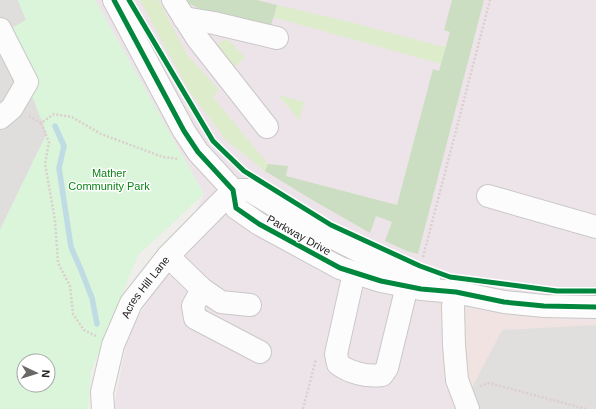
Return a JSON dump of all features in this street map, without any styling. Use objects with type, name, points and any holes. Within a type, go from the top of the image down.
[{"type":"street","name":"Parkway Drive","points":[[114,0],[170,105],[198,152],[233,190],[236,208],[259,224],[340,268],[382,281],[412,281],[504,302],[544,306],[596,307]]},
{"type":"street","points":[[179,9],[214,23],[277,38]]},
{"type":"street","points":[[179,9],[197,38],[267,127]]},
{"type":"street","points":[[0,28],[27,82],[6,113]]},
{"type":"street","name":"Parkway Drive","points":[[233,190],[249,190],[300,221],[377,260],[412,281]]},
{"type":"street","name":"Acres Hill Lane","points":[[103,409],[102,392],[113,345],[131,303],[168,256],[233,190]]},
{"type":"street","points":[[488,196],[596,227]]},
{"type":"street","points":[[168,256],[202,289],[221,302],[250,305]]},
{"type":"street","points":[[354,273],[336,354],[338,364],[346,370],[373,376],[382,375],[387,368],[412,281]]},
{"type":"street","points":[[202,289],[193,306],[195,318],[260,352]]},
{"type":"street","points":[[456,292],[453,306],[457,380],[470,404]]},
{"type":"path","points":[[412,281],[426,245],[490,0]]},
{"type":"path","points":[[6,113],[41,123]]},
{"type":"path","points":[[41,123],[54,114],[72,116],[101,134],[163,157],[181,160],[198,152]]},
{"type":"path","points":[[41,123],[49,142],[45,164],[55,220],[58,263],[70,286],[73,314],[84,330],[113,345]]},
{"type":"path","points":[[470,404],[489,383],[586,409]]},
{"type":"shaded area","points":[[0,0],[18,0],[26,20],[6,32],[47,133],[0,230]]},
{"type":"shaded area","points":[[95,0],[596,0],[596,321],[581,321],[500,313],[437,304],[442,329],[442,372],[458,409],[113,409],[129,332],[169,267],[204,194]]},
{"type":"shaded area","points":[[437,304],[500,313],[581,321],[596,321],[596,409],[458,409],[442,372],[442,329]]},
{"type":"shaded area","points":[[596,325],[596,409],[461,409],[502,330]]},
{"type":"green space","name":"Mather Community Park","points":[[18,0],[95,0],[204,194],[138,255],[91,371],[88,409],[0,409],[0,230],[47,133],[6,32],[26,20]]},
{"type":"green space","points":[[140,0],[158,0],[188,56],[219,90],[213,97],[268,164],[265,171],[226,140],[189,91]]},
{"type":"green space","points":[[182,0],[257,0],[277,5],[270,29],[204,11]]},
{"type":"green space","points":[[452,0],[484,0],[418,254],[407,251],[385,241],[392,222],[376,216],[370,233],[265,171],[268,164],[288,166],[286,176],[397,205],[433,69],[439,71],[450,32],[444,30]]},
{"type":"green space","points":[[277,5],[350,22],[440,46],[446,46],[441,64],[273,17]]},
{"type":"green space","points":[[222,41],[230,41],[245,58],[230,71],[216,47]]},
{"type":"green space","points":[[278,95],[304,102],[299,120]]},
{"type":"waterway","points":[[55,126],[64,146],[59,168],[71,247],[92,298],[97,324]]},
{"type":"cycle path","points":[[114,0],[184,131],[198,152],[233,190],[236,208],[259,224],[340,268],[381,281],[421,289],[456,292],[504,302],[544,306],[596,307]]},
{"type":"cycle path","points":[[129,0],[213,141],[244,171],[331,225],[420,266],[450,277],[557,291],[596,291]]}]
